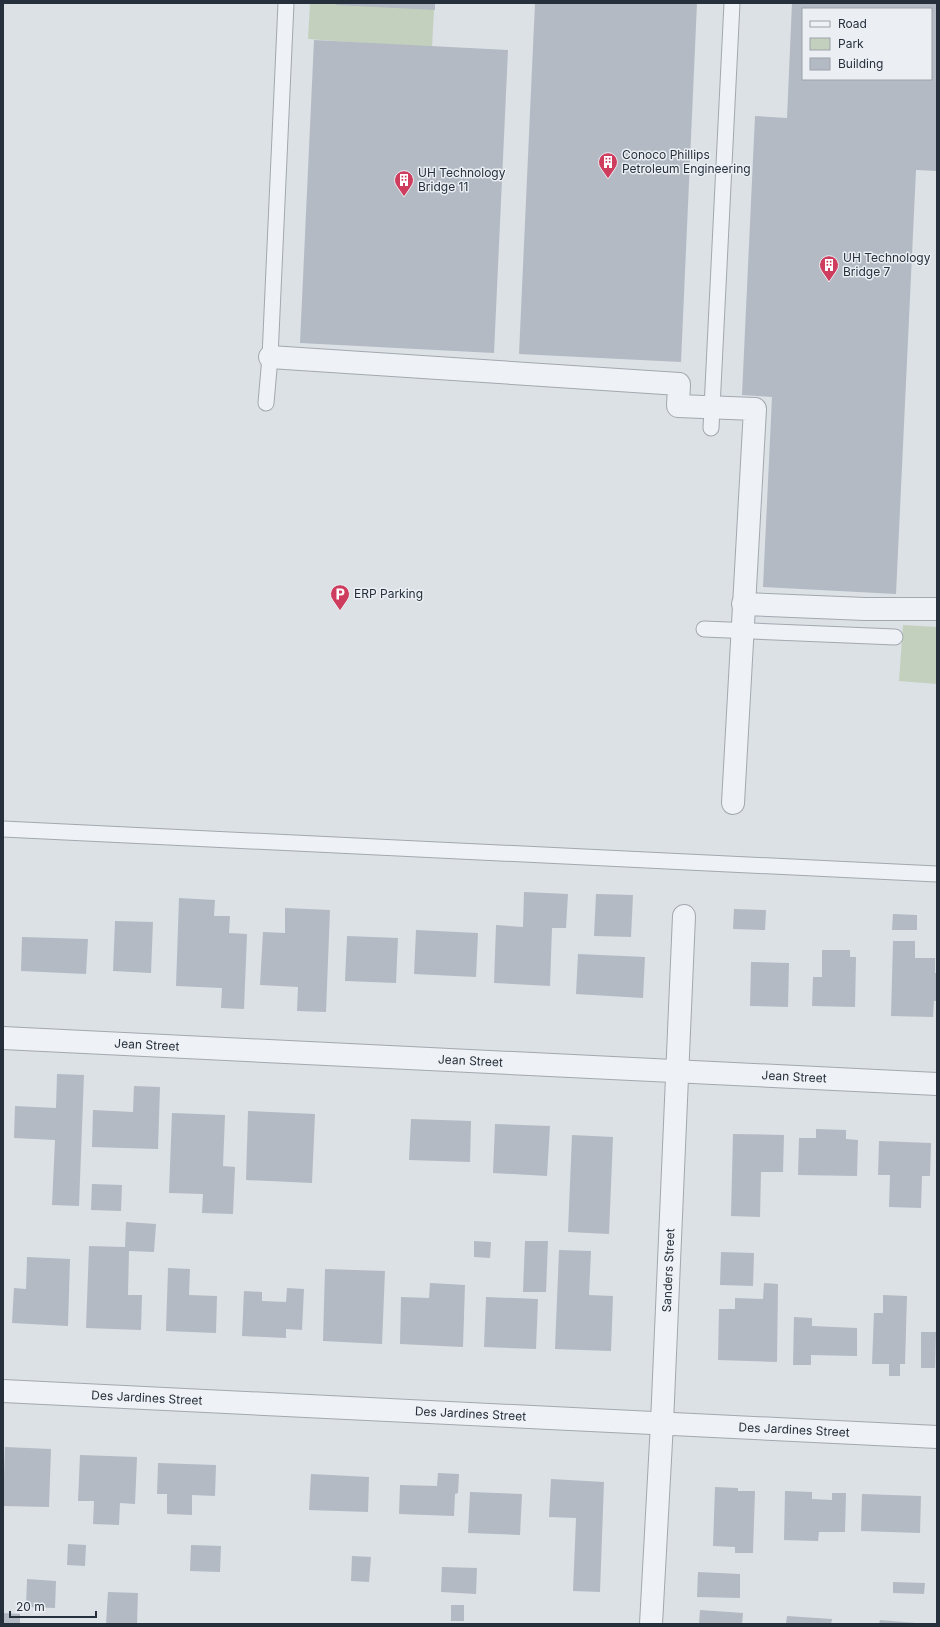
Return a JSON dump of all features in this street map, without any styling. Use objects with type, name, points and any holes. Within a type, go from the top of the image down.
[{"type":"street","points":[[270,357],[679,384],[678,406],[712,417],[755,409],[746,591],[743,604],[732,803]]},
{"type":"street","points":[[743,604],[865,609],[937,609]]},
{"type":"street","name":"Sanders Street","points":[[651,1624],[662,1423],[684,916]]},
{"type":"street","name":"Jean Street","points":[[3,1038],[937,1084]]},
{"type":"street","name":"Des Jardines Street","points":[[3,1391],[937,1437]]},
{"type":"lane","points":[[266,403],[270,357],[286,3]]},
{"type":"lane","points":[[712,417],[732,3]]},
{"type":"lane","points":[[704,629],[742,632],[895,637]]},
{"type":"lane","points":[[3,829],[937,874]]},
{"type":"green space","points":[[310,3],[336,3],[434,9],[432,48],[308,39]]},
{"type":"green space","points":[[903,625],[937,627],[937,684],[899,681]]},
{"type":"building","points":[[336,3],[435,3],[435,10],[336,5]]},
{"type":"building","name":"Conoco Phillips Petroleum Engineering","points":[[535,3],[697,3],[681,362],[519,354]]},
{"type":"building","name":"UH Technology Bridge 7","points":[[792,3],[937,3],[937,171],[916,170],[896,594],[763,587],[772,397],[742,395],[755,116],[787,118]]},
{"type":"building","name":"UH Technology Bridge 11","points":[[314,40],[508,50],[494,353],[300,343]]},
{"type":"building","points":[[524,892],[568,894],[566,928],[552,928],[550,986],[494,983],[496,925],[523,927]]},
{"type":"building","points":[[596,894],[633,895],[631,937],[594,936]]},
{"type":"building","points":[[179,898],[215,900],[214,916],[230,916],[229,933],[247,934],[244,1009],[221,1008],[222,988],[176,986]]},
{"type":"building","points":[[285,908],[330,910],[326,1012],[297,1011],[298,987],[260,985],[263,932],[285,933]]},
{"type":"building","points":[[734,909],[766,910],[765,930],[733,929]]},
{"type":"building","points":[[893,914],[917,915],[917,930],[892,930]]},
{"type":"building","points":[[115,921],[153,922],[151,973],[113,971]]},
{"type":"building","points":[[416,930],[478,933],[476,977],[414,974]]},
{"type":"building","points":[[347,936],[398,938],[396,983],[345,981]]},
{"type":"building","points":[[22,937],[88,939],[86,974],[21,971]]},
{"type":"building","points":[[893,941],[915,941],[915,958],[935,958],[935,973],[937,973],[937,1001],[934,1001],[933,1017],[891,1016]]},
{"type":"building","points":[[822,950],[850,950],[850,957],[856,957],[855,1007],[812,1006],[813,977],[822,977]]},
{"type":"building","points":[[578,954],[645,957],[643,998],[576,994]]},
{"type":"building","points":[[751,962],[789,963],[788,1007],[750,1006]]},
{"type":"building","points":[[57,1074],[84,1075],[79,1206],[52,1205],[55,1140],[14,1138],[15,1106],[56,1108]]},
{"type":"building","points":[[134,1086],[160,1087],[158,1149],[92,1147],[93,1110],[133,1112]]},
{"type":"building","points":[[248,1111],[315,1114],[312,1183],[246,1180]]},
{"type":"building","points":[[172,1113],[225,1115],[223,1166],[235,1167],[233,1214],[202,1213],[203,1194],[169,1193]]},
{"type":"building","points":[[411,1119],[471,1121],[470,1162],[409,1160]]},
{"type":"building","points":[[495,1124],[550,1126],[547,1176],[493,1173]]},
{"type":"building","points":[[816,1129],[846,1130],[846,1139],[858,1140],[857,1176],[798,1175],[799,1138],[816,1138]]},
{"type":"building","points":[[733,1134],[784,1135],[783,1172],[761,1172],[760,1217],[731,1216]]},
{"type":"building","points":[[572,1135],[613,1137],[609,1234],[568,1232]]},
{"type":"building","points":[[879,1141],[931,1143],[930,1176],[922,1176],[921,1208],[889,1207],[890,1175],[878,1175]]},
{"type":"building","points":[[92,1184],[122,1185],[121,1211],[91,1210]]},
{"type":"building","points":[[126,1222],[156,1224],[154,1252],[129,1251],[128,1295],[142,1295],[141,1330],[86,1328],[89,1246],[125,1247]]},
{"type":"building","points":[[474,1241],[491,1242],[490,1258],[474,1257]]},
{"type":"building","points":[[525,1241],[548,1241],[546,1292],[523,1292]]},
{"type":"building","points":[[559,1250],[591,1251],[589,1295],[613,1296],[611,1351],[555,1349]]},
{"type":"building","points":[[721,1252],[754,1253],[753,1286],[720,1285]]},
{"type":"building","points":[[27,1257],[70,1259],[68,1326],[12,1323],[14,1288],[26,1289]]},
{"type":"building","points":[[168,1268],[190,1269],[189,1295],[217,1296],[216,1333],[166,1331]]},
{"type":"building","points":[[325,1269],[385,1271],[382,1344],[323,1341]]},
{"type":"building","points":[[430,1283],[465,1285],[463,1347],[400,1344],[401,1297],[429,1298]]},
{"type":"building","points":[[764,1283],[778,1284],[777,1362],[718,1360],[719,1309],[735,1309],[735,1298],[763,1299]]},
{"type":"building","points":[[287,1288],[304,1289],[302,1330],[286,1329],[286,1338],[242,1336],[244,1291],[262,1292],[262,1301],[286,1302]]},
{"type":"building","points":[[883,1295],[907,1296],[905,1364],[900,1364],[900,1376],[889,1376],[889,1364],[872,1364],[874,1313],[883,1313]]},
{"type":"building","points":[[486,1297],[538,1299],[536,1349],[484,1347]]},
{"type":"building","points":[[794,1317],[812,1318],[812,1326],[857,1328],[857,1356],[811,1355],[811,1365],[793,1365]]},
{"type":"building","points":[[921,1332],[936,1332],[935,1368],[921,1368]]},
{"type":"building","points":[[5,1447],[51,1449],[49,1507],[3,1506]]},
{"type":"building","points":[[80,1455],[137,1457],[135,1504],[120,1503],[119,1525],[93,1524],[94,1501],[78,1501]]},
{"type":"building","points":[[158,1463],[216,1465],[215,1496],[192,1495],[192,1515],[167,1514],[167,1494],[157,1494]]},
{"type":"building","points":[[438,1473],[459,1474],[458,1493],[455,1494],[454,1516],[399,1514],[400,1485],[437,1486]]},
{"type":"building","points":[[311,1474],[369,1477],[368,1512],[309,1510]]},
{"type":"building","points":[[551,1479],[604,1482],[600,1592],[573,1591],[576,1518],[549,1517]]},
{"type":"building","points":[[715,1487],[738,1488],[738,1491],[755,1491],[753,1553],[735,1553],[735,1547],[713,1546]]},
{"type":"building","points":[[785,1491],[812,1492],[812,1499],[832,1500],[832,1493],[846,1493],[845,1532],[819,1532],[818,1541],[784,1540]]},
{"type":"building","points":[[470,1492],[522,1494],[520,1535],[468,1533]]},
{"type":"building","points":[[862,1494],[921,1496],[920,1533],[861,1531]]},
{"type":"building","points":[[68,1544],[86,1545],[85,1566],[67,1565]]},
{"type":"building","points":[[191,1545],[221,1546],[220,1572],[190,1571]]},
{"type":"building","points":[[352,1556],[371,1557],[369,1582],[351,1581]]},
{"type":"building","points":[[442,1567],[477,1568],[476,1594],[441,1592]]},
{"type":"building","points":[[698,1572],[740,1574],[740,1598],[697,1597]]},
{"type":"building","points":[[27,1579],[56,1581],[55,1608],[26,1607]]},
{"type":"building","points":[[893,1582],[925,1583],[924,1594],[893,1593]]},
{"type":"building","points":[[108,1592],[138,1593],[137,1624],[106,1624]]},
{"type":"building","points":[[451,1605],[464,1605],[464,1621],[451,1621]]},
{"type":"building","points":[[700,1610],[743,1613],[742,1624],[699,1624]]},
{"type":"building","points":[[3,1613],[20,1614],[20,1624],[3,1624]]},
{"type":"building","points":[[787,1616],[832,1619],[831,1624],[786,1624]]},
{"type":"building","points":[[880,1620],[916,1623],[916,1624],[879,1624]]},
{"type":"place","name":"Conoco Phillips Petroleum Engineering","points":[[608,179]]},
{"type":"place","name":"UH Technology Bridge 11","points":[[404,197]]},
{"type":"place","name":"UH Technology Bridge 7","points":[[829,282]]},
{"type":"place","name":"ERP Parking","points":[[340,611]]}]
